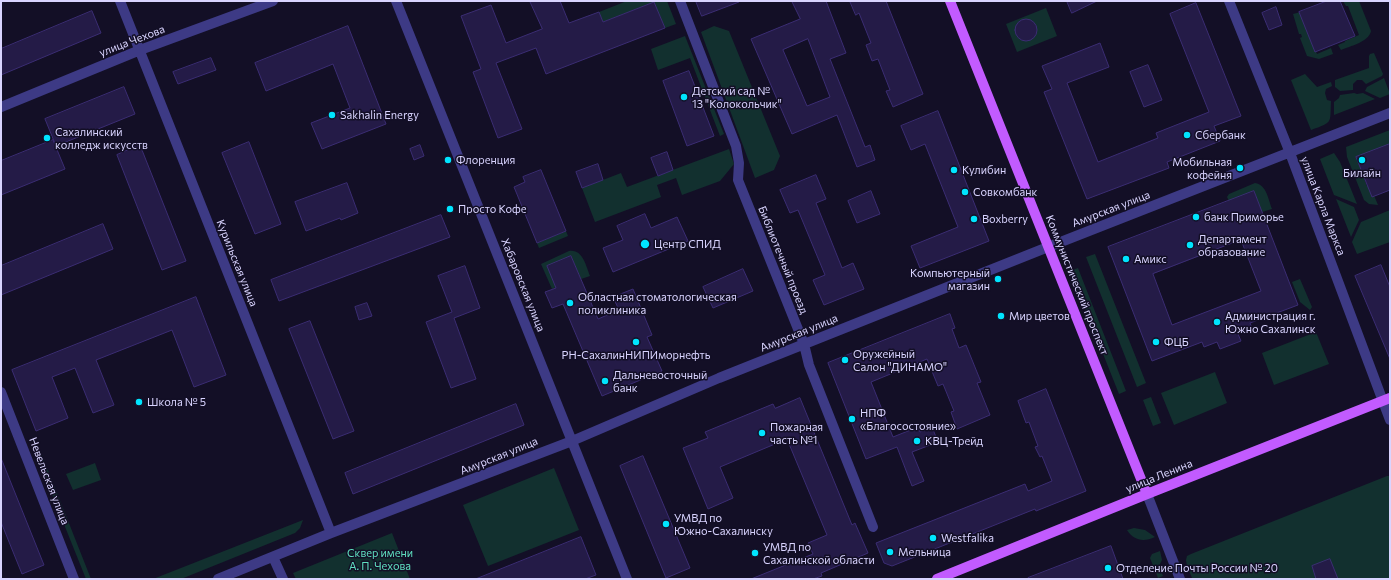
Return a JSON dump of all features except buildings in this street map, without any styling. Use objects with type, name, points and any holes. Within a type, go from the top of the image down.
[{"type":"main road","name":"Коммунистический проспект","points":[[950,1],[1147,494]]},
{"type":"main road","name":"улица Ленина","points":[[937,579],[1386,399]]},
{"type":"street","name":"Курильская улица","points":[[120,1],[331,533]]},
{"type":"street","name":"улица Чехова","points":[[1,107],[140,50],[273,1]]},
{"type":"street","name":"Хабаровская улица","points":[[396,1],[627,579]]},
{"type":"street","name":"Библиотечный проезд","points":[[680,1],[736,146],[739,163],[738,180],[804,344],[809,365],[873,527]]},
{"type":"street","name":"улица Карла Маркса","points":[[1229,1],[1386,399],[1390,420]]},
{"type":"street","name":"Амурская улица","points":[[218,579],[331,533],[572,441],[719,378],[1390,113]]},
{"type":"street","name":"Невельская улица","points":[[1,392],[74,579]]},
{"type":"street","name":"Коммунистический проспект","points":[[1147,494],[1180,579]]},
{"type":"street","points":[[273,557],[283,579]]},
{"type":"green space","points":[[627,1],[667,1],[676,24],[665,28],[654,2],[603,22],[599,12]]},
{"type":"green space","points":[[1343,1],[1359,1],[1371,31],[1370,35],[1363,41],[1341,50],[1338,45],[1359,35],[1348,6],[1346,6]]},
{"type":"green space","points":[[1046,8],[1057,36],[1017,52],[1006,24]]},
{"type":"green space","points":[[1301,12],[1317,54],[1331,48],[1333,54],[1319,59],[1307,56],[1300,38],[1302,37],[1301,34],[1299,34],[1293,14]]},
{"type":"green space","points":[[714,26],[729,31],[780,156],[774,170],[755,178],[701,32]]},
{"type":"green space","points":[[685,36],[724,134],[720,136],[690,58],[658,70],[651,49]]},
{"type":"green space","points":[[1374,53],[1383,74],[1382,76],[1366,84],[1362,80],[1357,80],[1353,84],[1353,90],[1340,91],[1335,87],[1335,80],[1369,68],[1369,56],[1370,54]]},
{"type":"green space","points":[[1305,74],[1317,87],[1331,82],[1332,86],[1326,89],[1325,93],[1327,100],[1331,101],[1331,114],[1329,121],[1311,130],[1291,80]]},
{"type":"green space","points":[[1384,78],[1390,94],[1380,98],[1365,91],[1367,87]]},
{"type":"green space","points":[[1363,93],[1375,99],[1334,115],[1334,102],[1340,95]]},
{"type":"green space","points":[[1390,130],[1390,144],[1359,156],[1365,172],[1362,173],[1367,186],[1370,186],[1378,205],[1369,204],[1364,200],[1347,157],[1346,147]]},
{"type":"green space","points":[[729,149],[734,164],[720,181],[682,195],[676,178],[657,185],[661,197],[595,222],[582,188],[621,173],[627,187]]},
{"type":"green space","points":[[1334,153],[1340,162],[1357,204],[1334,195],[1320,159]]},
{"type":"green space","points":[[1255,183],[1259,184],[1265,189],[1272,209],[1262,212],[1254,191],[1229,201],[1227,197],[1229,194]]},
{"type":"green space","points":[[1336,199],[1354,207],[1359,220],[1351,237]]},
{"type":"green space","points":[[1390,210],[1390,242],[1357,254],[1352,242],[1361,222]]},
{"type":"green space","points":[[566,231],[568,236],[539,248],[537,243]]},
{"type":"green space","points":[[569,251],[574,251],[581,255],[590,276],[581,279],[571,256],[547,266],[556,287],[552,289],[541,264]]},
{"type":"green space","points":[[1095,254],[1146,383],[1137,387],[1086,257]]},
{"type":"green space","points":[[1078,268],[1126,391],[1119,394],[1070,271]]},
{"type":"green space","points":[[1300,279],[1312,307],[1310,310],[1300,302],[1292,282]]},
{"type":"green space","points":[[1316,332],[1329,364],[1274,385],[1262,353]]},
{"type":"green space","points":[[1215,372],[1227,403],[1174,425],[1161,393]]},
{"type":"green space","points":[[1151,397],[1161,423],[1153,426],[1143,400]]},
{"type":"green space","points":[[42,455],[91,579],[86,579],[37,457]]},
{"type":"green space","points":[[95,463],[101,480],[73,490],[66,474]]},
{"type":"green space","points":[[554,468],[579,530],[488,566],[463,505]]},
{"type":"green space","points":[[1390,476],[1390,579],[1192,578],[1187,566],[1187,556]]},
{"type":"green space","points":[[303,520],[300,528],[295,533],[181,579],[153,579]]},
{"type":"green space","points":[[1134,528],[1145,530],[1155,537],[1147,540],[1140,540],[1130,534],[1127,530]]},
{"type":"green space","name":"Сквер имени А. П. Чехова","points":[[392,533],[410,579],[296,579],[293,573]]},
{"type":"green space","points":[[1160,551],[1162,560],[1159,566],[1163,576],[1158,578],[1150,558],[1152,554]]},
{"type":"place","name":"Детский сад № 13 \"Колокольчик\"","points":[[684,97]]},
{"type":"place","name":"Sakhalin Energy","points":[[332,115]]},
{"type":"place","name":"Сбербанк","points":[[1187,135]]},
{"type":"place","name":"Сахалинский колледж искусств","points":[[47,138]]},
{"type":"place","name":"Флоренция","points":[[448,160]]},
{"type":"place","name":"Билайн","points":[[1362,160]]},
{"type":"place","name":"Мобильная кофейня","points":[[1240,168]]},
{"type":"place","name":"Кулибин","points":[[954,170]]},
{"type":"place","name":"Совкомбанк","points":[[965,192]]},
{"type":"place","name":"Просто Кофе","points":[[450,209]]},
{"type":"place","name":"банк Приморье","points":[[1196,217]]},
{"type":"place","name":"Boxberry","points":[[974,219]]},
{"type":"place","name":"Центр СПИД","points":[[645,244]]},
{"type":"place","name":"Департамент образование","points":[[1190,245]]},
{"type":"place","name":"Амикс","points":[[1126,259]]},
{"type":"place","name":"Компьютерный магазин","points":[[998,279]]},
{"type":"place","name":"Областная стоматологическая поликлиника","points":[[570,303]]},
{"type":"place","name":"Мир цветов","points":[[1001,316]]},
{"type":"place","name":"Администрация г. Южно Сахалинск","points":[[1217,322]]},
{"type":"place","name":"РН-СахалинНИПИморнефть","points":[[636,342]]},
{"type":"place","name":"ФЦБ","points":[[1156,342]]},
{"type":"place","name":"Оружейный Салон \"ДИНАМО\"","points":[[845,360]]},
{"type":"place","name":"Дальневосточный банк","points":[[605,381]]},
{"type":"place","name":"Школа № 5","points":[[139,402]]},
{"type":"place","name":"НПФ «Благосостояние»","points":[[852,419]]},
{"type":"place","name":"Пожарная часть №1","points":[[762,433]]},
{"type":"place","name":"КВЦ-Трейд","points":[[917,441]]},
{"type":"place","name":"УМВД по Южно-Сахалинску","points":[[666,524]]},
{"type":"place","name":"Westfalika","points":[[933,538]]},
{"type":"place","name":"Мельница","points":[[890,552]]},
{"type":"place","name":"УМВД по Сахалинской области","points":[[755,553]]},
{"type":"place","name":"Отделение Почты России № 20","points":[[1108,568]]}]
